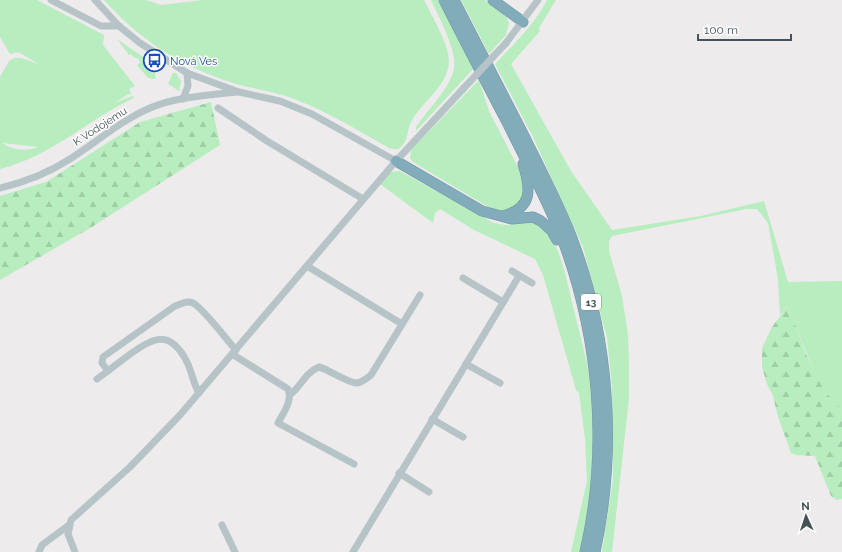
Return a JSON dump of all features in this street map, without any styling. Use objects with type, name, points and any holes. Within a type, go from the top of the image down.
[{"type":"highway","name":"13","points":[[444,0],[540,188],[562,238],[578,288],[594,364],[597,400],[598,461],[593,512],[585,552]]},
{"type":"highway","name":"13","points":[[454,0],[561,211],[587,285],[603,363],[607,399],[605,487],[603,512],[595,552]]},
{"type":"highway","points":[[493,0],[523,22]]},
{"type":"highway","points":[[486,82],[492,104],[523,164],[528,187],[526,200],[520,209],[499,217]]},
{"type":"highway","points":[[396,161],[482,211],[499,217],[512,219],[533,218],[541,221],[552,231],[565,261],[586,344],[594,364]]},
{"type":"street","points":[[51,0],[101,26],[119,26]]},
{"type":"street","points":[[95,0],[119,26],[140,43],[172,65],[187,73],[240,92],[280,101],[312,114],[396,161]]},
{"type":"street","points":[[75,552],[68,534],[71,520],[130,467],[198,393],[396,161],[506,43],[538,0]]},
{"type":"street","points":[[183,99],[188,86],[187,73]]},
{"type":"street","name":"K Vodojemu","points":[[0,188],[27,182],[70,159],[115,127],[151,107],[183,99],[240,92]]},
{"type":"street","points":[[218,108],[267,141],[363,199]]},
{"type":"street","points":[[307,266],[402,324]]},
{"type":"street","points":[[512,271],[532,283]]},
{"type":"street","points":[[353,552],[399,473],[519,276]]},
{"type":"street","points":[[463,278],[503,302]]},
{"type":"street","points":[[354,464],[278,423],[290,400],[291,394],[297,389],[310,371],[319,366],[358,383],[371,375],[420,295]]},
{"type":"street","points":[[108,371],[102,363],[103,357],[175,306],[186,302],[193,303],[200,309],[234,352],[283,385],[291,394]]},
{"type":"street","points":[[97,379],[144,343],[157,339],[165,339],[171,341],[179,348],[188,363],[198,393]]},
{"type":"street","points":[[466,364],[500,383]]},
{"type":"street","points":[[432,419],[463,437]]},
{"type":"street","points":[[399,473],[429,492]]},
{"type":"street","points":[[39,552],[42,545],[69,525]]},
{"type":"street","points":[[222,525],[234,552]]},
{"type":"green space","points":[[0,0],[37,0],[104,35],[103,45],[135,86],[129,89],[131,94],[114,103],[132,96],[134,98],[53,147],[36,156],[0,169],[0,77],[9,61],[14,58],[21,58],[39,64],[18,52],[10,54],[0,37]],"holes":[[[2,143],[38,147],[19,150]]]},
{"type":"green space","points":[[104,0],[146,0],[161,5],[203,0],[424,0],[446,46],[449,60],[448,69],[440,86],[411,122],[405,143],[399,149],[392,149],[351,126],[299,101],[279,94],[230,82],[194,68],[161,50],[146,39]]},
{"type":"green space","points":[[431,0],[438,0],[473,69],[416,131],[416,127],[446,87],[453,73],[454,65],[454,56],[448,36]]},
{"type":"green space","points":[[461,0],[485,0],[506,16],[509,23],[506,35],[489,54]]},
{"type":"green space","points":[[547,0],[556,0],[539,28],[540,31],[511,64],[571,171],[612,230],[701,216],[764,201],[788,282],[842,281],[842,412],[827,394],[820,381],[805,349],[788,306],[780,315],[778,279],[768,223],[757,209],[747,209],[612,236],[609,241],[609,251],[622,296],[628,334],[629,398],[612,552],[602,552],[613,479],[612,386],[607,338],[583,247],[533,137],[495,64],[530,26]]},
{"type":"green space","points":[[117,39],[152,63],[156,78],[148,78],[137,65],[140,63],[139,59],[135,58],[131,54],[129,55]]},
{"type":"green space","points":[[173,73],[176,73],[181,81],[179,91],[168,84]]},
{"type":"green space","points":[[479,80],[489,111],[524,179],[523,202],[505,212],[490,208],[413,162],[410,158],[411,150]]},
{"type":"green space","points":[[211,102],[220,145],[92,227],[0,280],[0,196],[46,182],[140,122]]},
{"type":"green space","points":[[400,171],[494,223],[506,225],[536,222],[548,233],[558,250],[567,279],[584,350],[592,395],[594,435],[592,474],[581,552],[571,552],[587,481],[585,439],[579,393],[576,390],[543,275],[535,259],[474,230],[440,209],[435,213],[433,223],[380,184],[390,172]]},
{"type":"green space","points":[[788,306],[806,354],[826,393],[837,403],[842,412],[842,499],[837,500],[831,496],[815,456],[796,455],[791,453],[762,367],[762,348],[772,327]]},
{"type":"place","name":"Nová Ves","points":[[154,61]]}]
